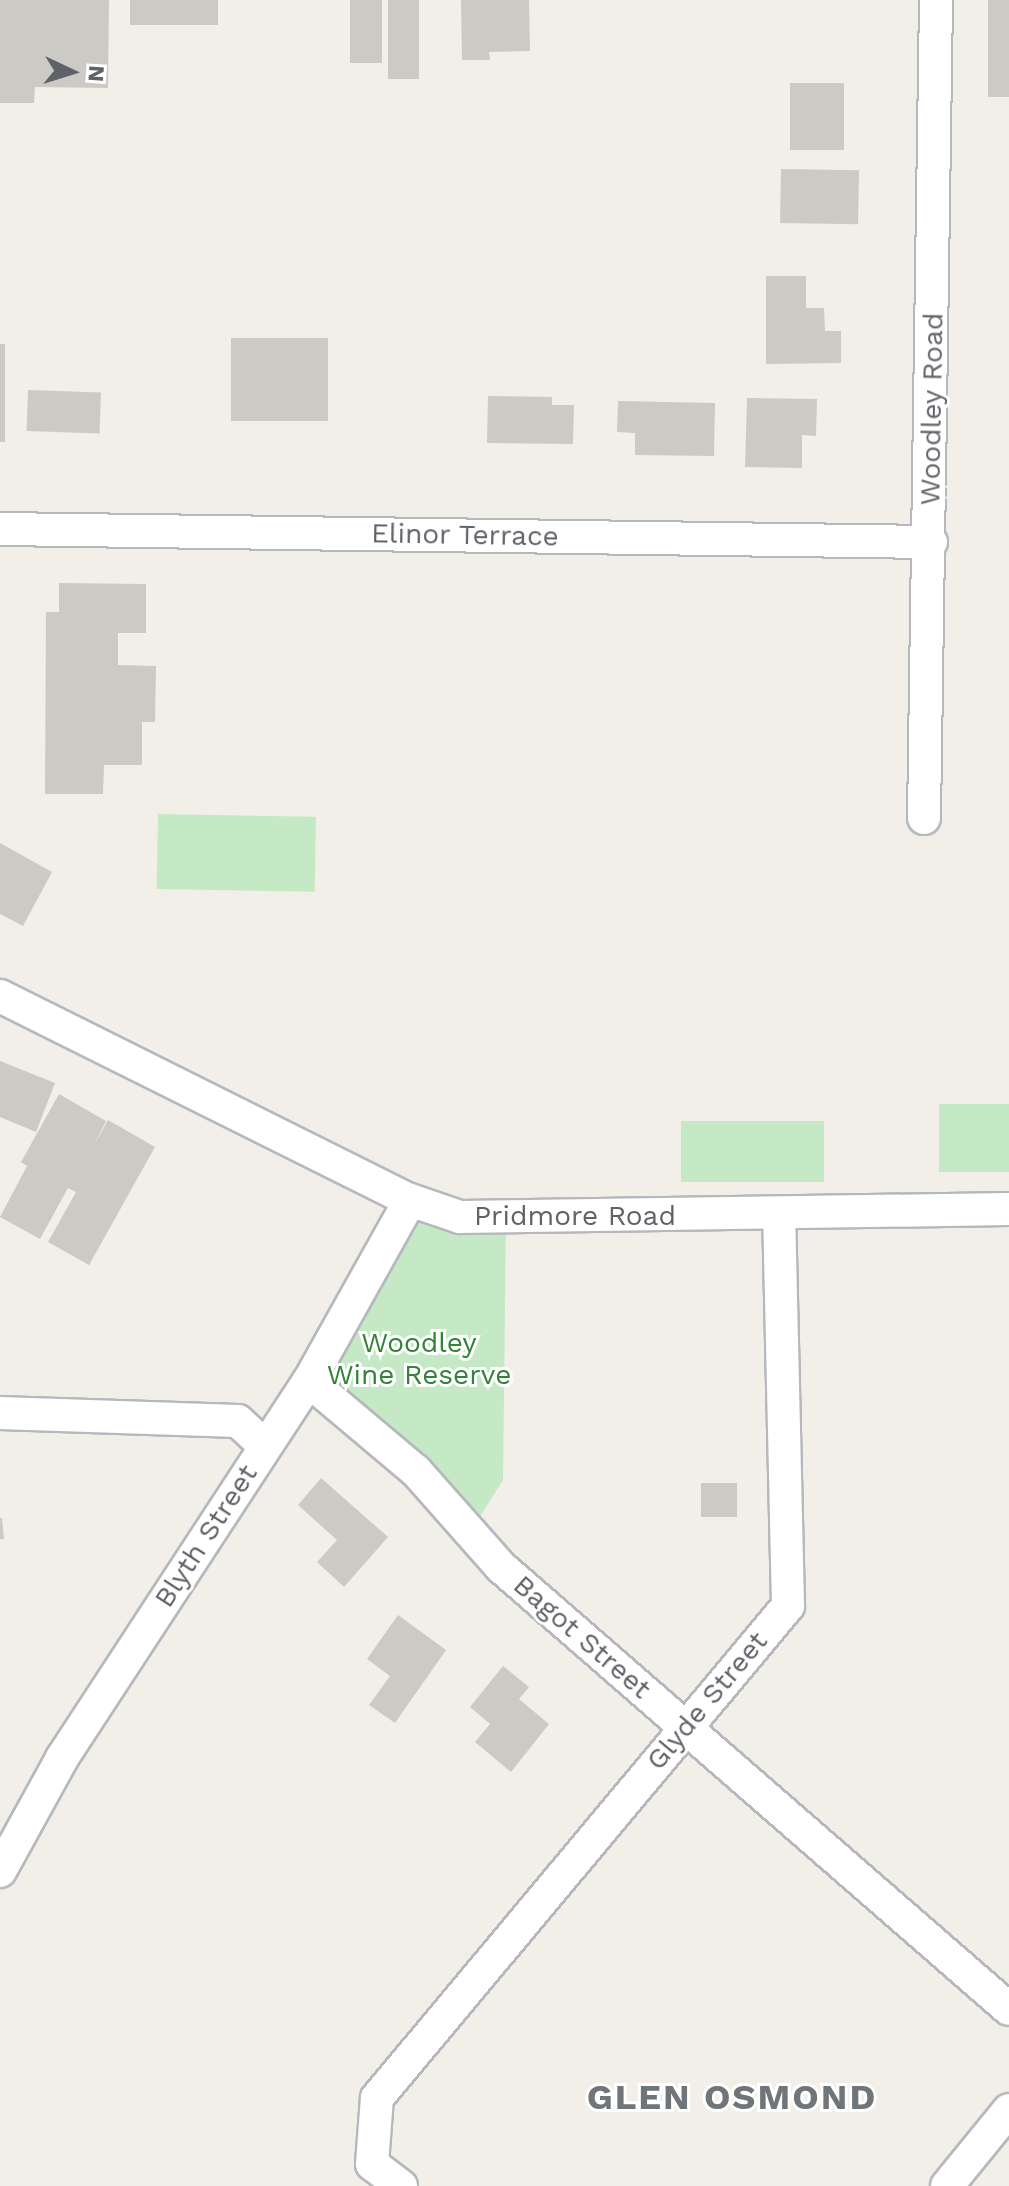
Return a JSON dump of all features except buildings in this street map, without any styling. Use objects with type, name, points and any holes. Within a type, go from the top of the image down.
[{"type":"street","name":"Woodley Road","points":[[924,818],[931,542],[936,0]]},
{"type":"street","name":"Elinor Terrace","points":[[0,529],[931,542]]},
{"type":"street","name":"Pridmore Road","points":[[0,996],[410,1200],[460,1217],[779,1215],[1009,1209]]},
{"type":"street","name":"Blyth Street","points":[[0,1871],[62,1758],[309,1381],[410,1200]]},
{"type":"street","name":"Glyde Street","points":[[401,2186],[372,2164],[377,2098],[788,1606],[779,1215]]},
{"type":"street","name":"Bagot Street","points":[[309,1381],[416,1471],[501,1567],[1009,2009]]},
{"type":"street","points":[[0,1413],[238,1421],[265,1446]]},
{"type":"street","points":[[947,2186],[1009,2110]]},
{"type":"green space","points":[[158,814],[316,817],[315,892],[157,889]]},
{"type":"green space","points":[[939,1104],[1009,1104],[1009,1172],[939,1172]]},
{"type":"green space","points":[[681,1121],[824,1121],[824,1182],[681,1182]]},
{"type":"green space","name":"Woodley Wine Reserve","points":[[410,1200],[506,1217],[503,1480],[470,1532],[309,1381]]},
{"type":"district","name":"GLEN OSMOND","points":[[732,2098]]}]
